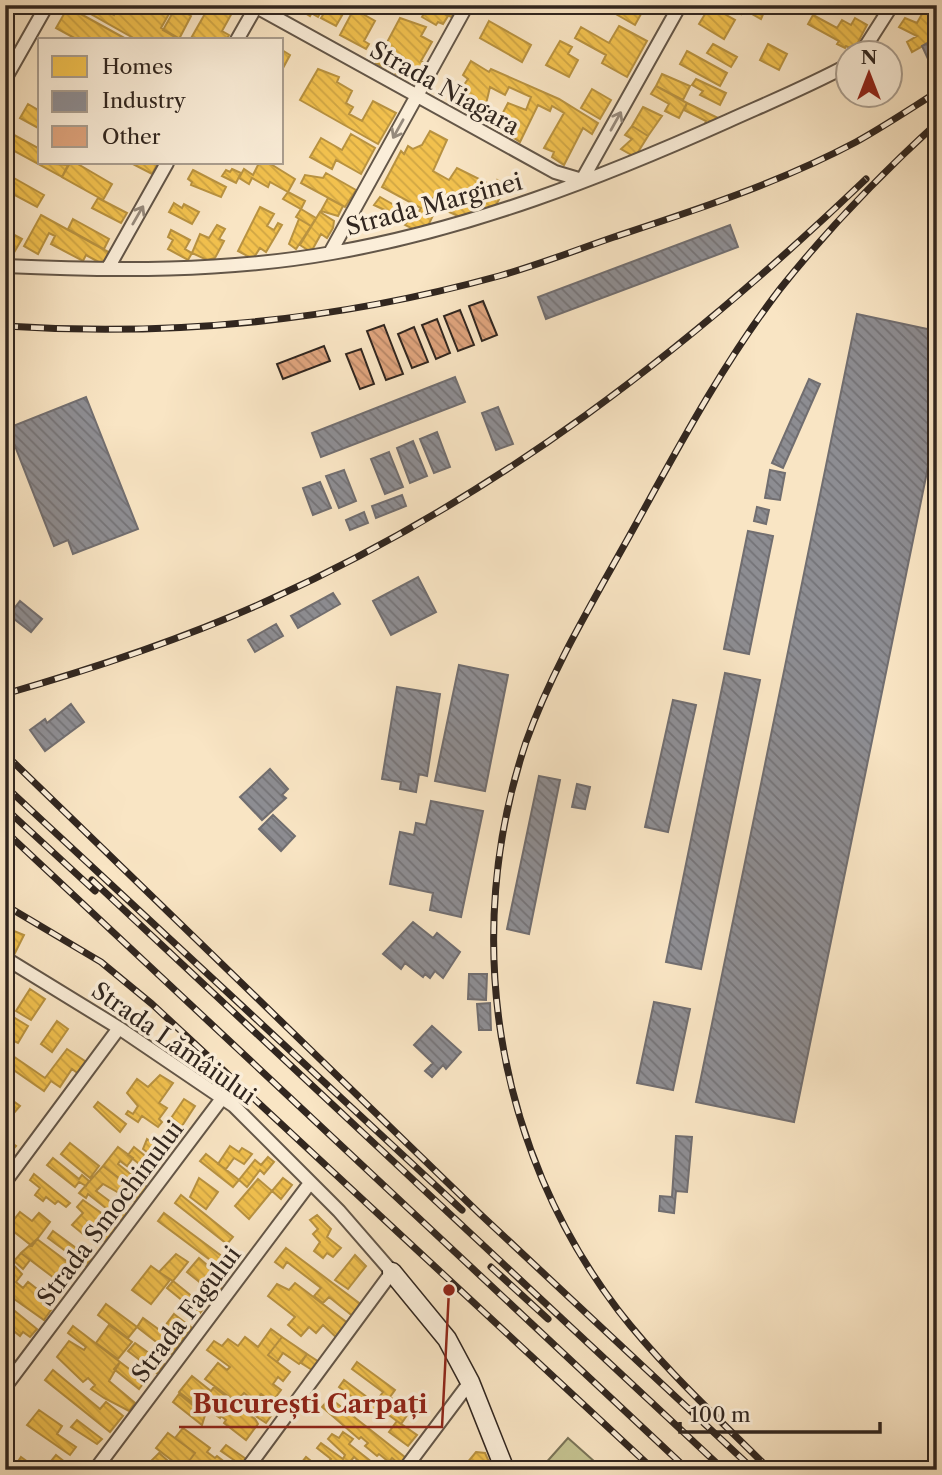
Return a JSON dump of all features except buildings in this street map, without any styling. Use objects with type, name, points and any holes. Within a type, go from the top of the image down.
[{"type":"street","points":[[5,79],[47,5]]},
{"type":"street","points":[[330,253],[467,5]]},
{"type":"street","points":[[582,180],[680,5]]},
{"type":"street","points":[[871,38],[892,5]]},
{"type":"street","points":[[238,38],[255,6]]},
{"type":"street","name":"Strada Niagara","points":[[255,6],[555,172],[582,180]]},
{"type":"street","name":"Strada Marginei","points":[[5,266],[108,268],[231,263],[330,253],[411,237],[491,214],[665,149],[834,71]]},
{"type":"street","points":[[108,268],[166,164]]},
{"type":"street","name":"Strada Lămâiului","points":[[5,958],[119,1028],[223,1097],[310,1183],[392,1272]]},
{"type":"street","points":[[5,1182],[119,1028]]},
{"type":"street","name":"Strada Smochinului","points":[[5,1387],[223,1097]]},
{"type":"street","name":"Strada Fagului","points":[[95,1470],[310,1183]]},
{"type":"street","points":[[246,1470],[392,1272],[447,1339],[470,1381],[505,1470]]},
{"type":"street","points":[[404,1470],[470,1381]]},
{"type":"shaded area","points":[[568,1438],[604,1470],[550,1470],[544,1465]]},
{"type":"railway","points":[[5,326],[130,329],[254,322],[378,304],[499,276],[767,183],[856,142],[937,92]]},
{"type":"railway","points":[[770,1470],[672,1372],[618,1310],[576,1247],[543,1180],[518,1110],[502,1038],[494,964],[496,889],[506,815],[526,742],[537,714],[576,631],[686,434],[721,374],[780,289],[855,203],[937,123]]},
{"type":"railway","points":[[5,694],[139,652],[237,614],[353,559],[433,515],[511,467],[658,361],[729,303],[866,179]]},
{"type":"railway","points":[[5,754],[480,1214],[754,1470]]},
{"type":"railway","points":[[5,786],[462,1210]]},
{"type":"railway","points":[[5,808],[95,891]]},
{"type":"railway","points":[[5,831],[688,1470]]},
{"type":"railway","points":[[92,880],[724,1470]]},
{"type":"railway","points":[[5,905],[101,962],[152,1004],[654,1470]]},
{"type":"railway","points":[[491,1267],[548,1319]]},
{"type":"place","name":"București Carpați","points":[[449,1290]]}]
